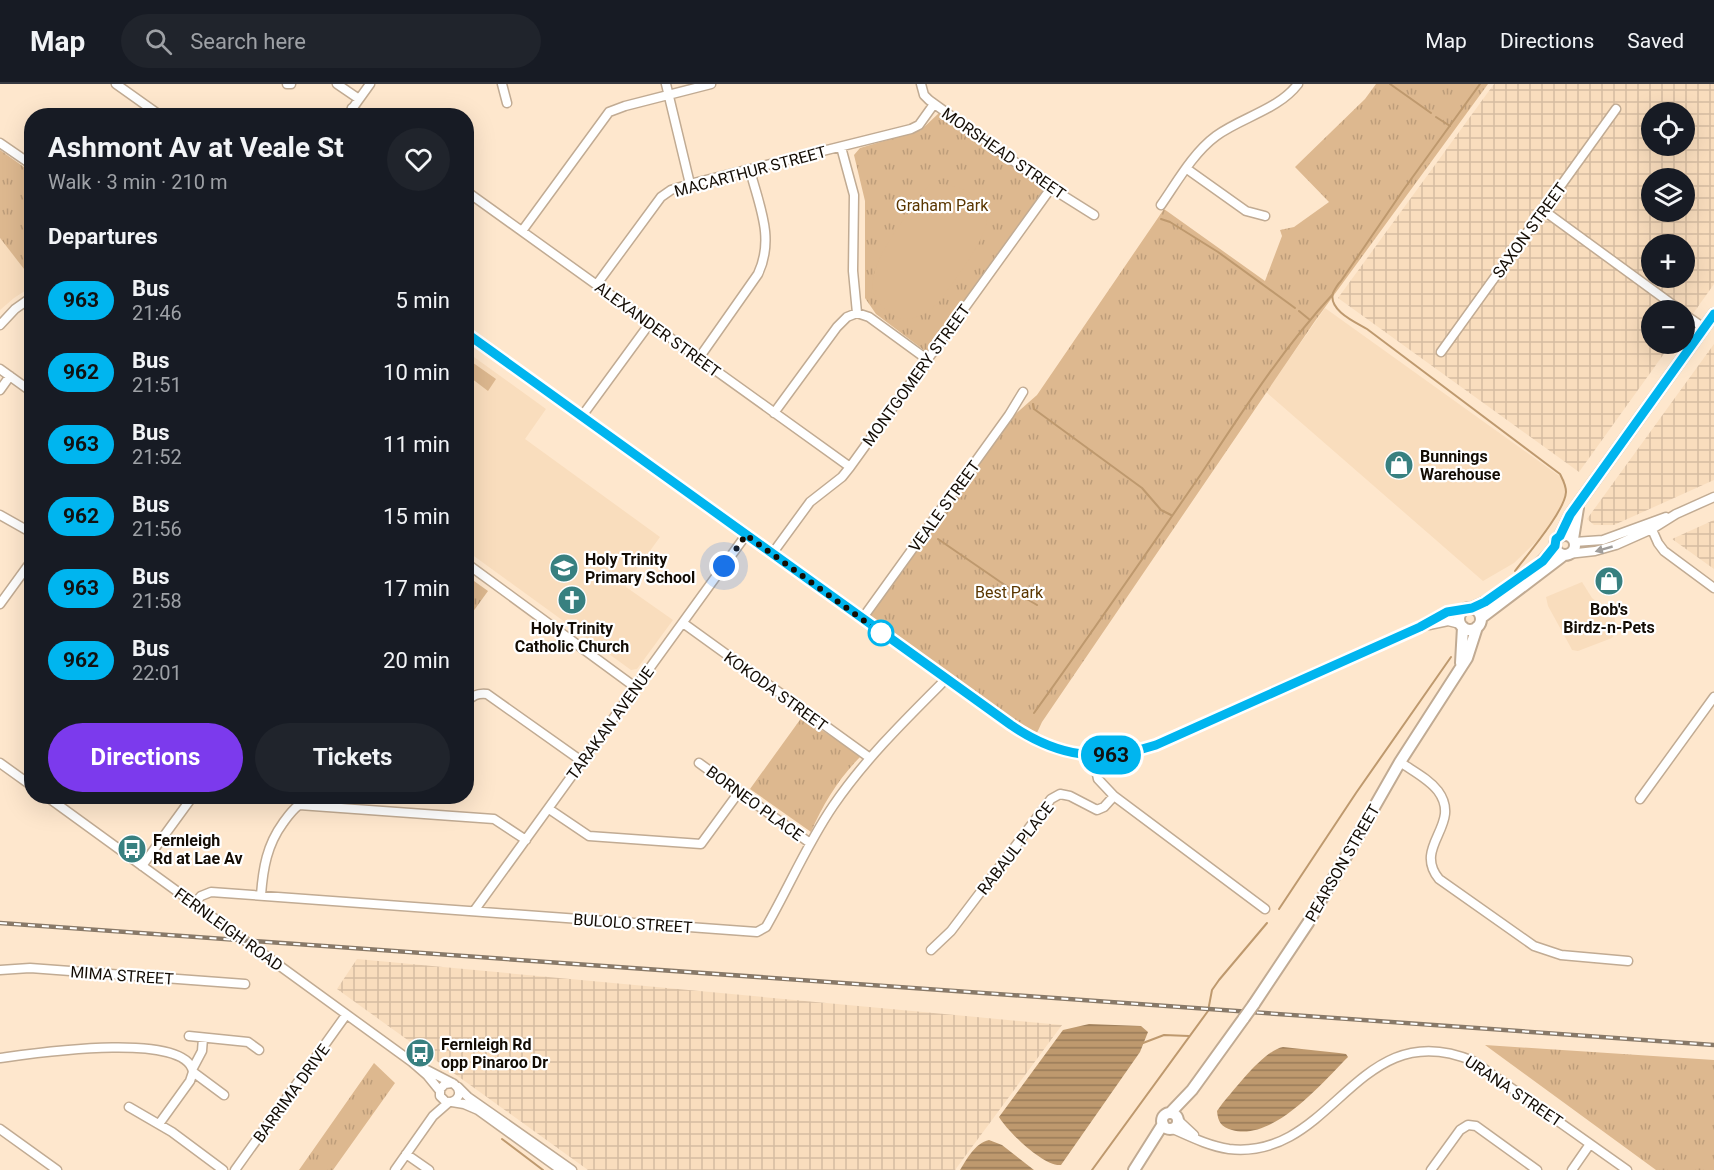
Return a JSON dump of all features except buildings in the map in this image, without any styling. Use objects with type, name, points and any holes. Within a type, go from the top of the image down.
[{"type":"main road","points":[[1461,666],[1462,625],[1459,618],[1468,609],[1485,602],[1543,561],[1555,546],[1556,539],[1560,536],[1579,502],[1714,314]]},
{"type":"main road","points":[[1462,625],[1470,630],[1566,554],[1573,551],[1579,502]]},
{"type":"main road","points":[[1560,536],[1569,536],[1574,541]]},
{"type":"main road","points":[[1555,546],[1558,552],[1566,554]]},
{"type":"main road","points":[[1468,609],[1477,610],[1479,622]]},
{"type":"main road","name":"PEARSON STREET","points":[[1134,1170],[1172,1122],[1192,1090],[1254,1004],[1314,912],[1400,762],[1467,658],[1479,622]]},
{"type":"street","points":[[116,84],[150,108]]},
{"type":"street","points":[[337,84],[359,99]]},
{"type":"street","points":[[353,108],[370,84]]},
{"type":"street","points":[[502,84],[507,103]]},
{"type":"street","points":[[666,84],[690,184]]},
{"type":"street","points":[[522,231],[609,112],[711,84]]},
{"type":"street","name":"MORSHEAD STREET","points":[[921,84],[926,97],[934,104],[1051,188],[1094,215]]},
{"type":"street","points":[[1161,205],[1214,137],[1282,100],[1298,84]]},
{"type":"street","name":"MACARTHUR STREET","points":[[597,284],[661,197],[671,190],[915,127],[934,104]]},
{"type":"street","name":"SAXON STREET","points":[[1441,352],[1616,109]]},
{"type":"street","points":[[0,143],[24,160]]},
{"type":"street","points":[[841,147],[854,195],[853,271],[857,313]]},
{"type":"street","points":[[1187,169],[1246,211],[1265,216]]},
{"type":"street","points":[[699,358],[758,274],[765,259],[767,243],[765,227],[750,170]]},
{"type":"street","name":"MONTGOMERY STREET","points":[[772,554],[810,502],[842,477],[850,467],[1051,188]]},
{"type":"street","name":"ALEXANDER STREET","points":[[474,197],[850,467]]},
{"type":"street","points":[[1543,210],[1666,300]]},
{"type":"street","points":[[0,325],[24,303]]},
{"type":"street","points":[[774,413],[837,327],[847,317],[857,313],[869,317],[928,360]]},
{"type":"street","points":[[1695,322],[1704,328]]},
{"type":"street","points":[[582,416],[650,323]]},
{"type":"street","points":[[474,339],[1027,736],[1063,751],[1093,756],[1126,753],[1156,745],[1420,627],[1447,612],[1468,609]]},
{"type":"street","points":[[0,369],[24,386]]},
{"type":"street","points":[[0,390],[10,376]]},
{"type":"street","name":"VEALE STREET","points":[[862,619],[1009,415],[1023,392]]},
{"type":"street","points":[[1574,541],[1602,540],[1650,525],[1714,497]]},
{"type":"street","points":[[0,515],[24,528]]},
{"type":"street","points":[[1566,554],[1606,549],[1650,525]]},
{"type":"street","points":[[1650,525],[1664,551],[1714,588]]},
{"type":"street","name":"TARAKAN AVENUE","points":[[474,911],[746,535]]},
{"type":"street","points":[[474,569],[635,687]]},
{"type":"street","points":[[0,604],[24,571]]},
{"type":"street","points":[[1420,627],[1448,621],[1462,625]]},
{"type":"street","name":"KOKODA STREET","points":[[683,623],[870,758]]},
{"type":"street","name":"BULOLO STREET","points":[[194,904],[207,892],[757,932],[766,927],[810,843],[839,798],[870,758],[946,679]]},
{"type":"street","points":[[474,696],[480,693],[487,694],[583,762]]},
{"type":"street","points":[[1640,799],[1714,697]]},
{"type":"street","points":[[1093,756],[1098,778],[1114,796],[1265,909]]},
{"type":"street","points":[[1400,762],[1430,783],[1442,798],[1443,825],[1430,854],[1433,872],[1439,879],[1534,946],[1561,956],[1629,961]]},
{"type":"street","points":[[0,763],[24,780]]},
{"type":"street","name":"BORNEO PLACE","points":[[699,763],[810,843]]},
{"type":"street","points":[[549,809],[589,836],[700,844],[739,792]]},
{"type":"street","name":"RABAUL PLACE","points":[[931,950],[951,931],[1051,799],[1060,794],[1070,796],[1097,810],[1104,807],[1114,796]]},
{"type":"street","name":"FERNLEIGH ROAD","points":[[57,804],[412,1062],[427,1075],[440,1094]]},
{"type":"street","points":[[142,867],[187,804]]},
{"type":"street","points":[[261,895],[263,871],[270,846],[286,819],[299,805],[494,819],[525,840]]},
{"type":"street","name":"MIMA STREET","points":[[0,970],[30,968],[245,984]]},
{"type":"street","name":"BARRIMA DRIVE","points":[[235,1170],[346,1015]]},
{"type":"street","points":[[189,1036],[248,1042],[259,1050]]},
{"type":"street","points":[[159,1124],[190,1081],[202,1051],[204,1038]]},
{"type":"street","points":[[0,1058],[81,1048],[142,1049],[168,1052],[184,1060],[225,1095]]},
{"type":"street","name":"URANA STREET","points":[[1172,1122],[1202,1142],[1241,1149],[1261,1147],[1285,1140],[1310,1124],[1377,1065],[1408,1053],[1426,1051],[1458,1054],[1473,1061],[1628,1170]]},
{"type":"street","name":"FERNLEIGH ROAD","points":[[412,1062],[455,1085],[468,1097],[572,1170]]},
{"type":"street","points":[[395,1170],[433,1116],[459,1096],[455,1085],[445,1084],[433,1116]]},
{"type":"street","points":[[440,1094],[443,1100],[464,1104],[478,1110],[561,1170]]},
{"type":"street","points":[[129,1107],[159,1124],[223,1170]]},
{"type":"street","points":[[1431,1170],[1460,1130],[1468,1125],[1476,1126],[1537,1170]]},
{"type":"street","points":[[0,1129],[57,1170]]},
{"type":"street","points":[[1572,1170],[1590,1144]]},
{"type":"street","points":[[406,1154],[429,1170]]},
{"type":"shaded area","points":[[1494,84],[1714,84],[1714,284],[1695,311],[1695,300],[1641,300],[1641,354],[1664,354],[1579,472],[1338,298]]},
{"type":"shaded area","points":[[0,238],[24,268],[24,292],[0,310]]},
{"type":"shaded area","points":[[1325,308],[1565,480],[1565,499],[1546,532],[1514,563],[1483,581],[1266,392]]},
{"type":"shaded area","points":[[1714,344],[1714,480],[1614,525],[1594,525],[1587,519]]},
{"type":"shaded area","name":"Holy Trinity Primary School","points":[[474,357],[546,409],[525,439],[660,537],[626,587],[673,620],[637,669],[631,670],[474,556]]},
{"type":"shaded area","points":[[1714,520],[1714,569],[1672,539]]},
{"type":"shaded area","points":[[1582,582],[1592,598],[1614,615],[1617,631],[1612,638],[1578,651],[1572,650],[1548,606],[1546,597]]},
{"type":"shaded area","points":[[357,959],[1062,1025],[955,1170],[588,1170],[337,989]]},
{"type":"shaded area","points":[[1089,1024],[1141,1026],[1148,1032],[1140,1052],[1061,1165],[1054,1164],[1036,1155],[1010,1131],[999,1117],[1063,1030]]},
{"type":"shaded area","points":[[1283,1047],[1346,1054],[1348,1057],[1311,1095],[1280,1119],[1264,1127],[1248,1131],[1232,1130],[1223,1126],[1219,1121],[1217,1111],[1222,1104],[1267,1055]]},
{"type":"shaded area","points":[[989,1140],[1002,1145],[1034,1170],[960,1170],[976,1148]]},
{"type":"green space","name":"Best Park","points":[[1376,84],[1488,84],[1315,321],[1042,722],[1036,735],[1013,722],[865,619],[1012,417],[1037,395],[1164,209],[1265,281],[1282,236],[1280,230],[1294,227],[1329,202],[1295,167],[1365,99]]},
{"type":"green space","name":"Graham Park","points":[[939,113],[945,114],[1041,185],[1043,195],[931,350],[925,351],[876,314],[865,298],[865,201],[854,155],[860,148],[921,130]]},
{"type":"green space","points":[[0,150],[24,167],[24,269],[0,238]]},
{"type":"green space","points":[[930,184],[967,191],[986,211],[987,219],[981,239],[968,262],[939,302],[920,316],[902,319],[890,313],[878,302],[874,294],[873,281],[883,252]]},
{"type":"green space","points":[[474,364],[496,379],[488,391],[474,380]]},
{"type":"green space","points":[[474,581],[488,591],[474,610]]},
{"type":"green space","points":[[802,717],[861,756],[832,792],[811,832],[750,789]]},
{"type":"green space","points":[[1485,1045],[1714,1060],[1714,1170],[1656,1170]]},
{"type":"green space","points":[[374,1063],[395,1083],[333,1170],[299,1170]]},
{"type":"waterway","points":[[1390,84],[1431,113]]},
{"type":"waterway","points":[[1480,84],[1338,285],[1333,293],[1333,299],[1338,310],[1344,315],[1367,329],[1560,474],[1566,489],[1564,500],[1553,521],[1515,571]]},
{"type":"waterway","points":[[1436,117],[1450,126]]},
{"type":"waterway","points":[[1161,219],[1170,222],[1218,252],[1295,308]]},
{"type":"waterway","points":[[1034,713],[1264,381],[1297,336],[1333,294]]},
{"type":"waterway","points":[[1299,311],[1310,320]]},
{"type":"waterway","points":[[1033,404],[1034,409],[1142,488],[1161,510],[1171,515]]},
{"type":"waterway","points":[[938,539],[1037,605]]},
{"type":"waterway","points":[[1279,909],[1451,657]]},
{"type":"waterway","points":[[1092,1170],[1208,1011],[1212,990],[1219,980],[1267,923]]},
{"type":"waterway","points":[[1143,1043],[1164,1035],[1189,1036]]},
{"type":"waterway","points":[[502,1139],[543,1170]]},
{"type":"railway","points":[[0,923],[1714,1045]]},
{"type":"bus line","name":"963","points":[[474,339],[1027,736],[1063,751],[1093,756],[1126,753],[1156,745],[1420,627],[1437,616],[1472,608],[1524,576],[1551,552],[1570,515],[1714,314]]},
{"type":"place","name":"Bunnings Warehouse","points":[[1399,465]]},
{"type":"place","name":"Holy Trinity Primary School","points":[[564,568]]},
{"type":"place","name":"Bob's Birdz-n-Pets","points":[[1609,581]]},
{"type":"place","name":"Holy Trinity Catholic Church","points":[[572,600]]},
{"type":"place","name":"Fernleigh Rd at Lae Av","points":[[132,849]]},
{"type":"place","name":"Fernleigh Rd opp Pinaroo Dr","points":[[420,1053]]},
{"type":"route","points":[[724,566],[746,535],[881,633]]}]
